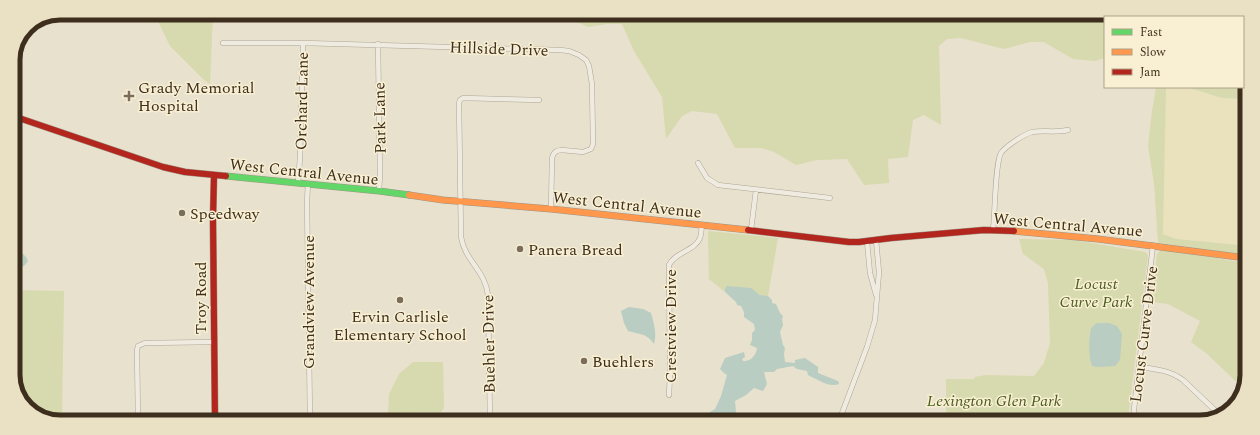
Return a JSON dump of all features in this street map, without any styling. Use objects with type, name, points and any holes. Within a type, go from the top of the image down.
[{"type":"main road","name":"West Central Avenue","points":[[20,118],[163,166],[186,172],[214,176],[379,191],[399,195],[551,209],[849,242],[927,234],[993,230],[1018,231],[1153,245],[1240,257]]},
{"type":"main road","name":"Troy Road","points":[[214,176],[214,415]]},
{"type":"street","name":"Hillside Drive","points":[[223,43],[378,44],[560,50],[569,51],[582,57],[589,66],[591,72],[593,144],[591,149],[585,152],[558,150],[554,153],[552,158],[551,209]]},
{"type":"street","name":"Orchard Lane","points":[[298,183],[303,43]]},
{"type":"street","name":"Park Lane","points":[[378,44],[379,191]]},
{"type":"street","name":"Buehler Drive","points":[[490,415],[487,290],[482,276],[468,256],[462,243],[459,103],[463,98],[539,100]]},
{"type":"street","points":[[993,230],[999,158],[1002,153],[1009,146],[1028,134],[1039,131],[1055,132],[1068,130]]},
{"type":"street","points":[[698,163],[707,178],[718,185],[830,198]]},
{"type":"street","name":"Grandview Avenue","points":[[308,184],[310,415]]},
{"type":"street","points":[[751,230],[756,190]]},
{"type":"street","name":"Crestview Drive","points":[[669,395],[669,265],[673,258],[697,242],[701,235],[702,225]]},
{"type":"street","points":[[841,415],[872,331],[876,312],[879,272],[876,240]]},
{"type":"street","points":[[867,241],[870,273],[876,298]]},
{"type":"street","name":"Locust Curve Drive","points":[[1134,415],[1153,245]]},
{"type":"street","points":[[138,415],[138,346],[145,343],[214,342]]},
{"type":"street","points":[[1139,367],[1161,370],[1177,376],[1216,412]]},
{"type":"shaded area","points":[[1166,88],[1190,88],[1222,98],[1240,99],[1240,245],[1176,239],[1163,234]]},
{"type":"shaded area","points":[[20,251],[28,261],[20,268]]},
{"type":"shaded area","points":[[727,286],[751,288],[760,295],[768,296],[772,300],[772,303],[776,304],[783,316],[783,325],[780,332],[785,348],[785,362],[795,363],[795,360],[805,358],[818,367],[818,373],[838,381],[839,384],[831,385],[823,382],[808,375],[807,371],[797,369],[793,366],[777,369],[774,372],[764,372],[767,384],[763,391],[754,388],[746,395],[735,401],[735,415],[705,415],[715,409],[721,396],[727,375],[720,369],[725,358],[744,352],[745,357],[742,359],[743,361],[748,361],[755,354],[757,348],[750,345],[752,333],[755,330],[754,324],[744,317],[744,312],[741,306],[737,305],[736,302],[725,292]]},
{"type":"shaded area","points":[[629,307],[643,309],[651,313],[655,332],[654,344],[644,335],[628,331],[621,311]]},
{"type":"shaded area","points":[[1097,323],[1109,323],[1117,326],[1122,334],[1120,360],[1115,366],[1092,366],[1089,352],[1091,328]]},
{"type":"green space","points":[[157,20],[213,20],[210,84],[204,80],[170,46]]},
{"type":"green space","points":[[572,20],[753,20],[791,22],[796,20],[1104,20],[1104,58],[1095,61],[1073,59],[1044,42],[1030,42],[1004,49],[961,38],[947,39],[939,46],[941,125],[924,115],[913,120],[908,157],[888,159],[889,183],[864,185],[847,159],[817,160],[796,165],[774,152],[761,148],[735,148],[717,114],[692,111],[682,116],[666,139],[662,97],[634,51],[622,24],[607,24],[588,27]]},
{"type":"green space","points":[[1156,88],[1166,88],[1163,234],[1176,239],[1240,245],[1240,254],[1158,243],[1154,183],[1148,146]]},
{"type":"green space","points":[[1190,88],[1240,88],[1240,99],[1222,98]]},
{"type":"green space","points":[[708,231],[778,238],[768,296],[760,295],[754,291],[725,289],[725,292],[709,279]]},
{"type":"green space","name":"Locust Curve Park","points":[[1019,239],[1074,240],[1145,252],[1148,255],[1129,415],[946,415],[946,379],[974,379],[975,377],[986,375],[1034,376],[1044,363],[1050,343],[1048,283],[1044,269],[1023,254]]},
{"type":"green space","points":[[1161,250],[1170,250],[1240,262],[1239,384],[1206,353],[1191,342],[1200,321],[1168,304],[1152,302],[1157,254]]},
{"type":"green space","points":[[20,290],[64,291],[62,415],[60,415],[47,413],[35,407],[28,400],[22,388],[20,378]]},
{"type":"green space","points":[[413,362],[443,362],[444,408],[441,412],[388,413],[389,394],[399,374]]},
{"type":"traffic: fast","points":[[226,176],[409,195]]},
{"type":"traffic: slow","points":[[409,195],[443,200],[551,209],[748,230]]},
{"type":"traffic: slow","points":[[1014,231],[1098,239],[1240,257]]},
{"type":"traffic: jam","points":[[20,118],[163,167],[185,172],[226,176]]},
{"type":"traffic: jam","points":[[214,175],[215,415]]},
{"type":"traffic: jam","points":[[748,230],[849,242],[984,230],[1014,231]]},
{"type":"place","name":"Grady Memorial Hospital","points":[[129,96]]},
{"type":"place","name":"Speedway","points":[[182,213]]},
{"type":"place","name":"Panera Bread","points":[[520,249]]},
{"type":"place","name":"Ervin Carlisle Elementary School","points":[[400,300]]},
{"type":"place","name":"Buehlers","points":[[584,361]]},
{"type":"park label","name":"Lexington Glen Park","points":[[994,400]]}]
